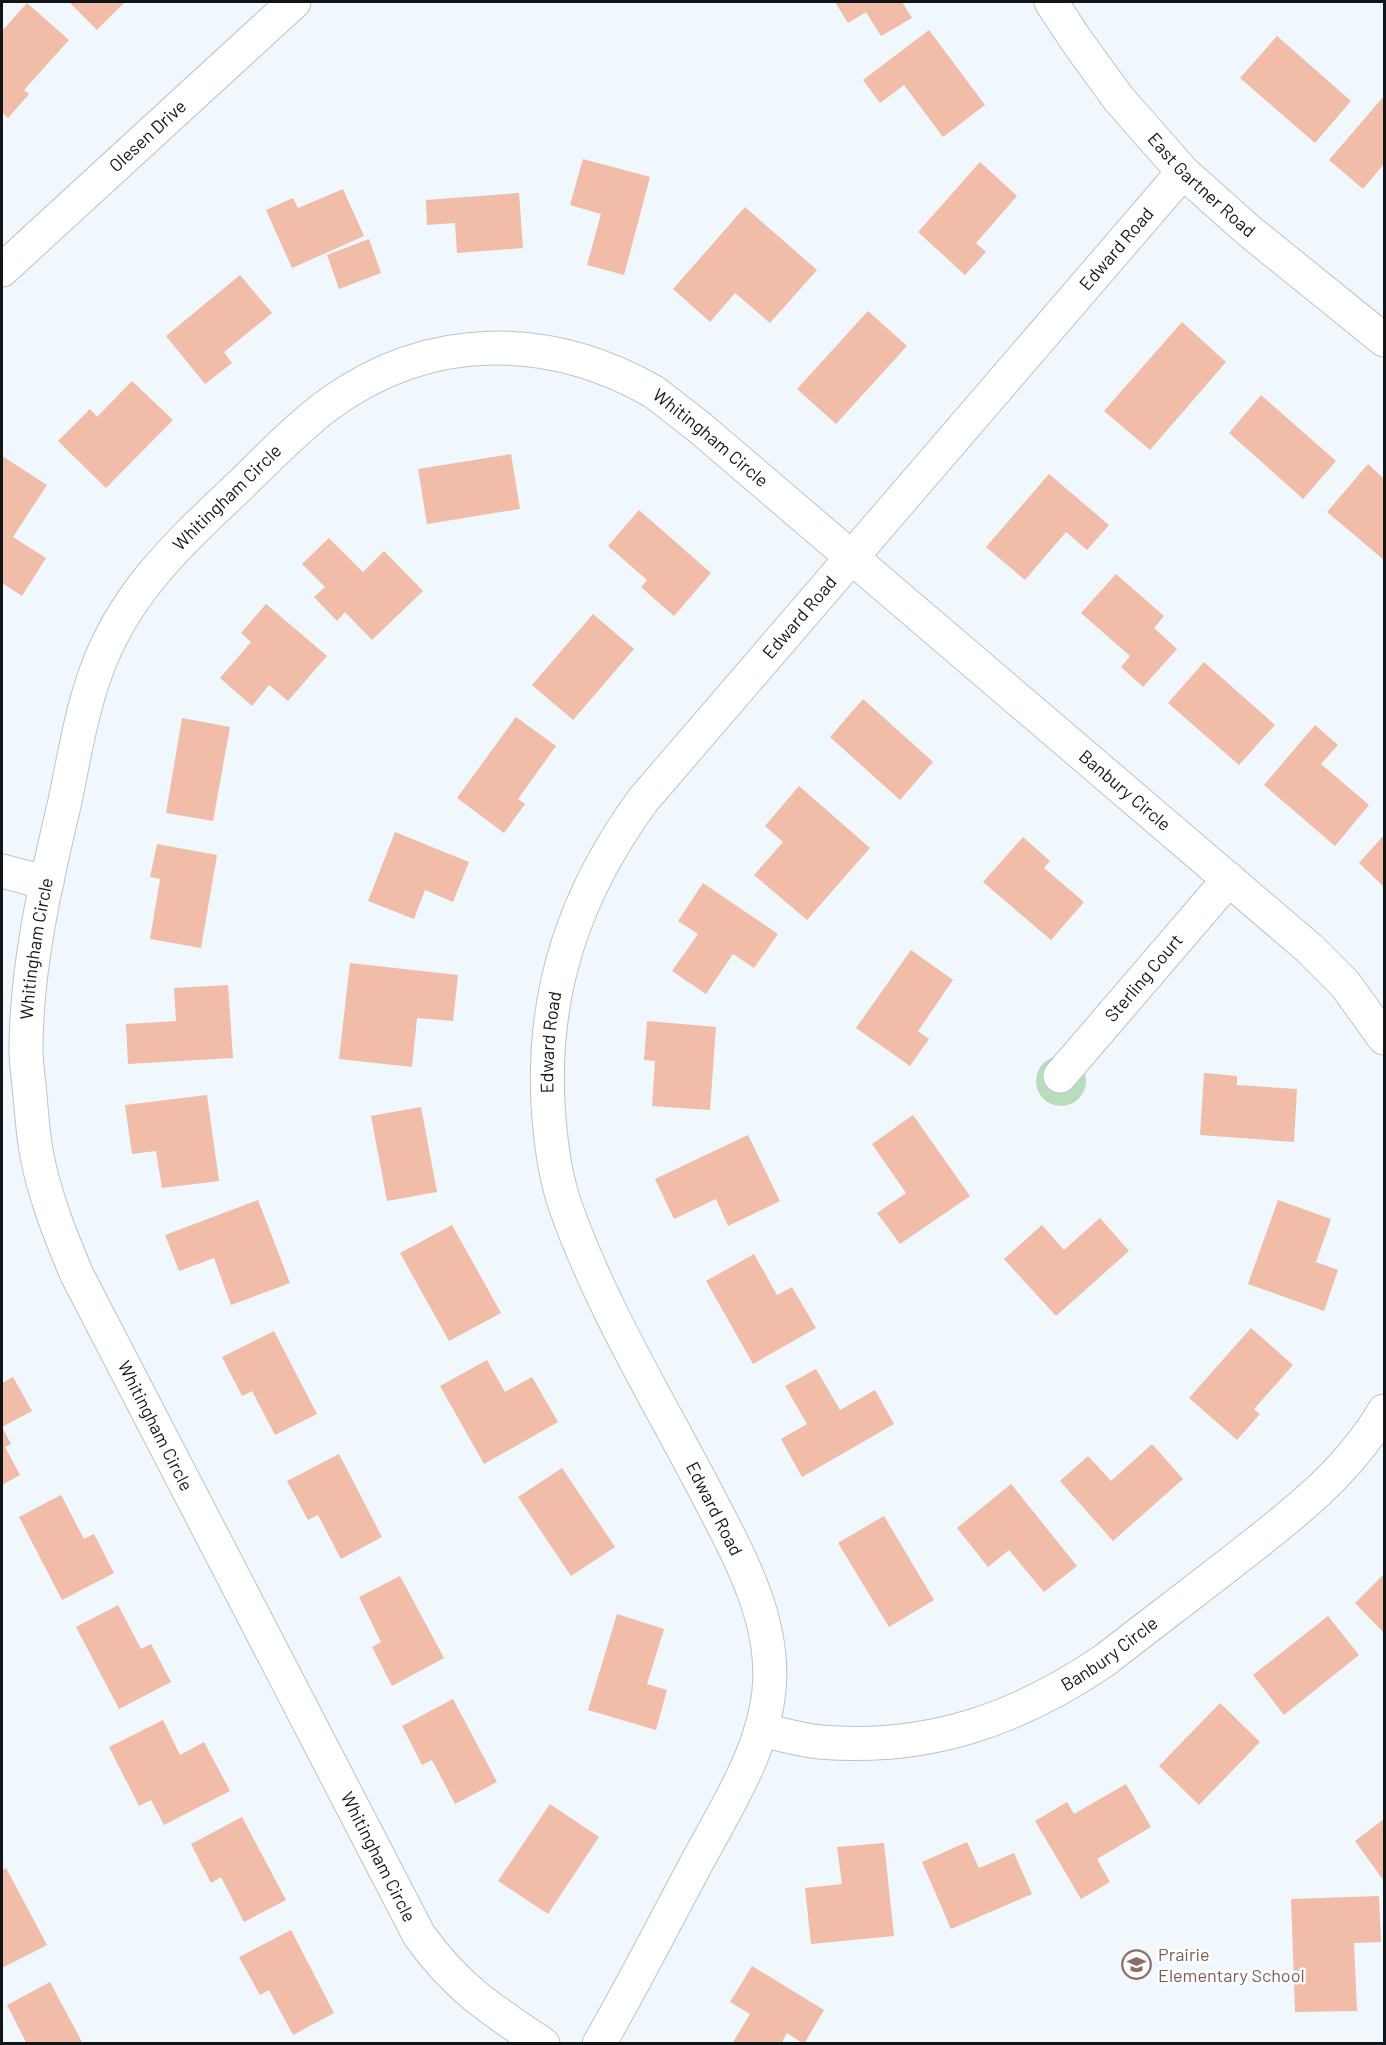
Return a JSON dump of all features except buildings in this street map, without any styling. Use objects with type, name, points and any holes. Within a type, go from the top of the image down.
[{"type":"street","name":"Olesen Drive","points":[[2,270],[294,2]]},
{"type":"street","name":"East Gartner Road","points":[[1051,2],[1118,98],[1183,172],[1248,230],[1384,340]]},
{"type":"street","name":"Edward Road","points":[[598,2043],[739,1784],[761,1730],[769,1689],[769,1660],[762,1614],[732,1541],[590,1267],[564,1202],[550,1132],[547,1076],[548,1037],[558,977],[576,916],[598,869],[623,828],[644,800],[851,556],[1183,172]]},
{"type":"street","name":"Whitingham Circle","points":[[543,2043],[483,2005],[461,1987],[438,1962],[419,1935],[77,1275],[54,1221],[36,1155],[25,1052],[29,993],[47,884],[77,736],[96,670],[124,614],[144,582],[169,552],[301,428],[330,404],[367,381],[399,366],[463,350],[513,347],[556,353],[593,362],[625,376],[654,392],[699,427],[851,556]]},
{"type":"street","name":"Banbury Circle","points":[[851,556],[1309,948],[1345,984],[1384,1038]]},
{"type":"street","points":[[2,870],[47,884]]},
{"type":"street","name":"Sterling Court","points":[[1060,1076],[1229,879]]},
{"type":"street","name":"Banbury Circle","points":[[761,1730],[818,1742],[879,1744],[958,1732],[1005,1717],[1097,1666],[1273,1530],[1325,1487],[1373,1430],[1384,1411]]},
{"type":"green space","points":[[1061,1056],[1070,1058],[1081,1067],[1086,1081],[1084,1090],[1075,1101],[1061,1106],[1052,1104],[1041,1095],[1036,1081],[1038,1072],[1047,1061]]},
{"type":"place","name":"Prairie Elementary School","points":[[1137,1965]]}]
